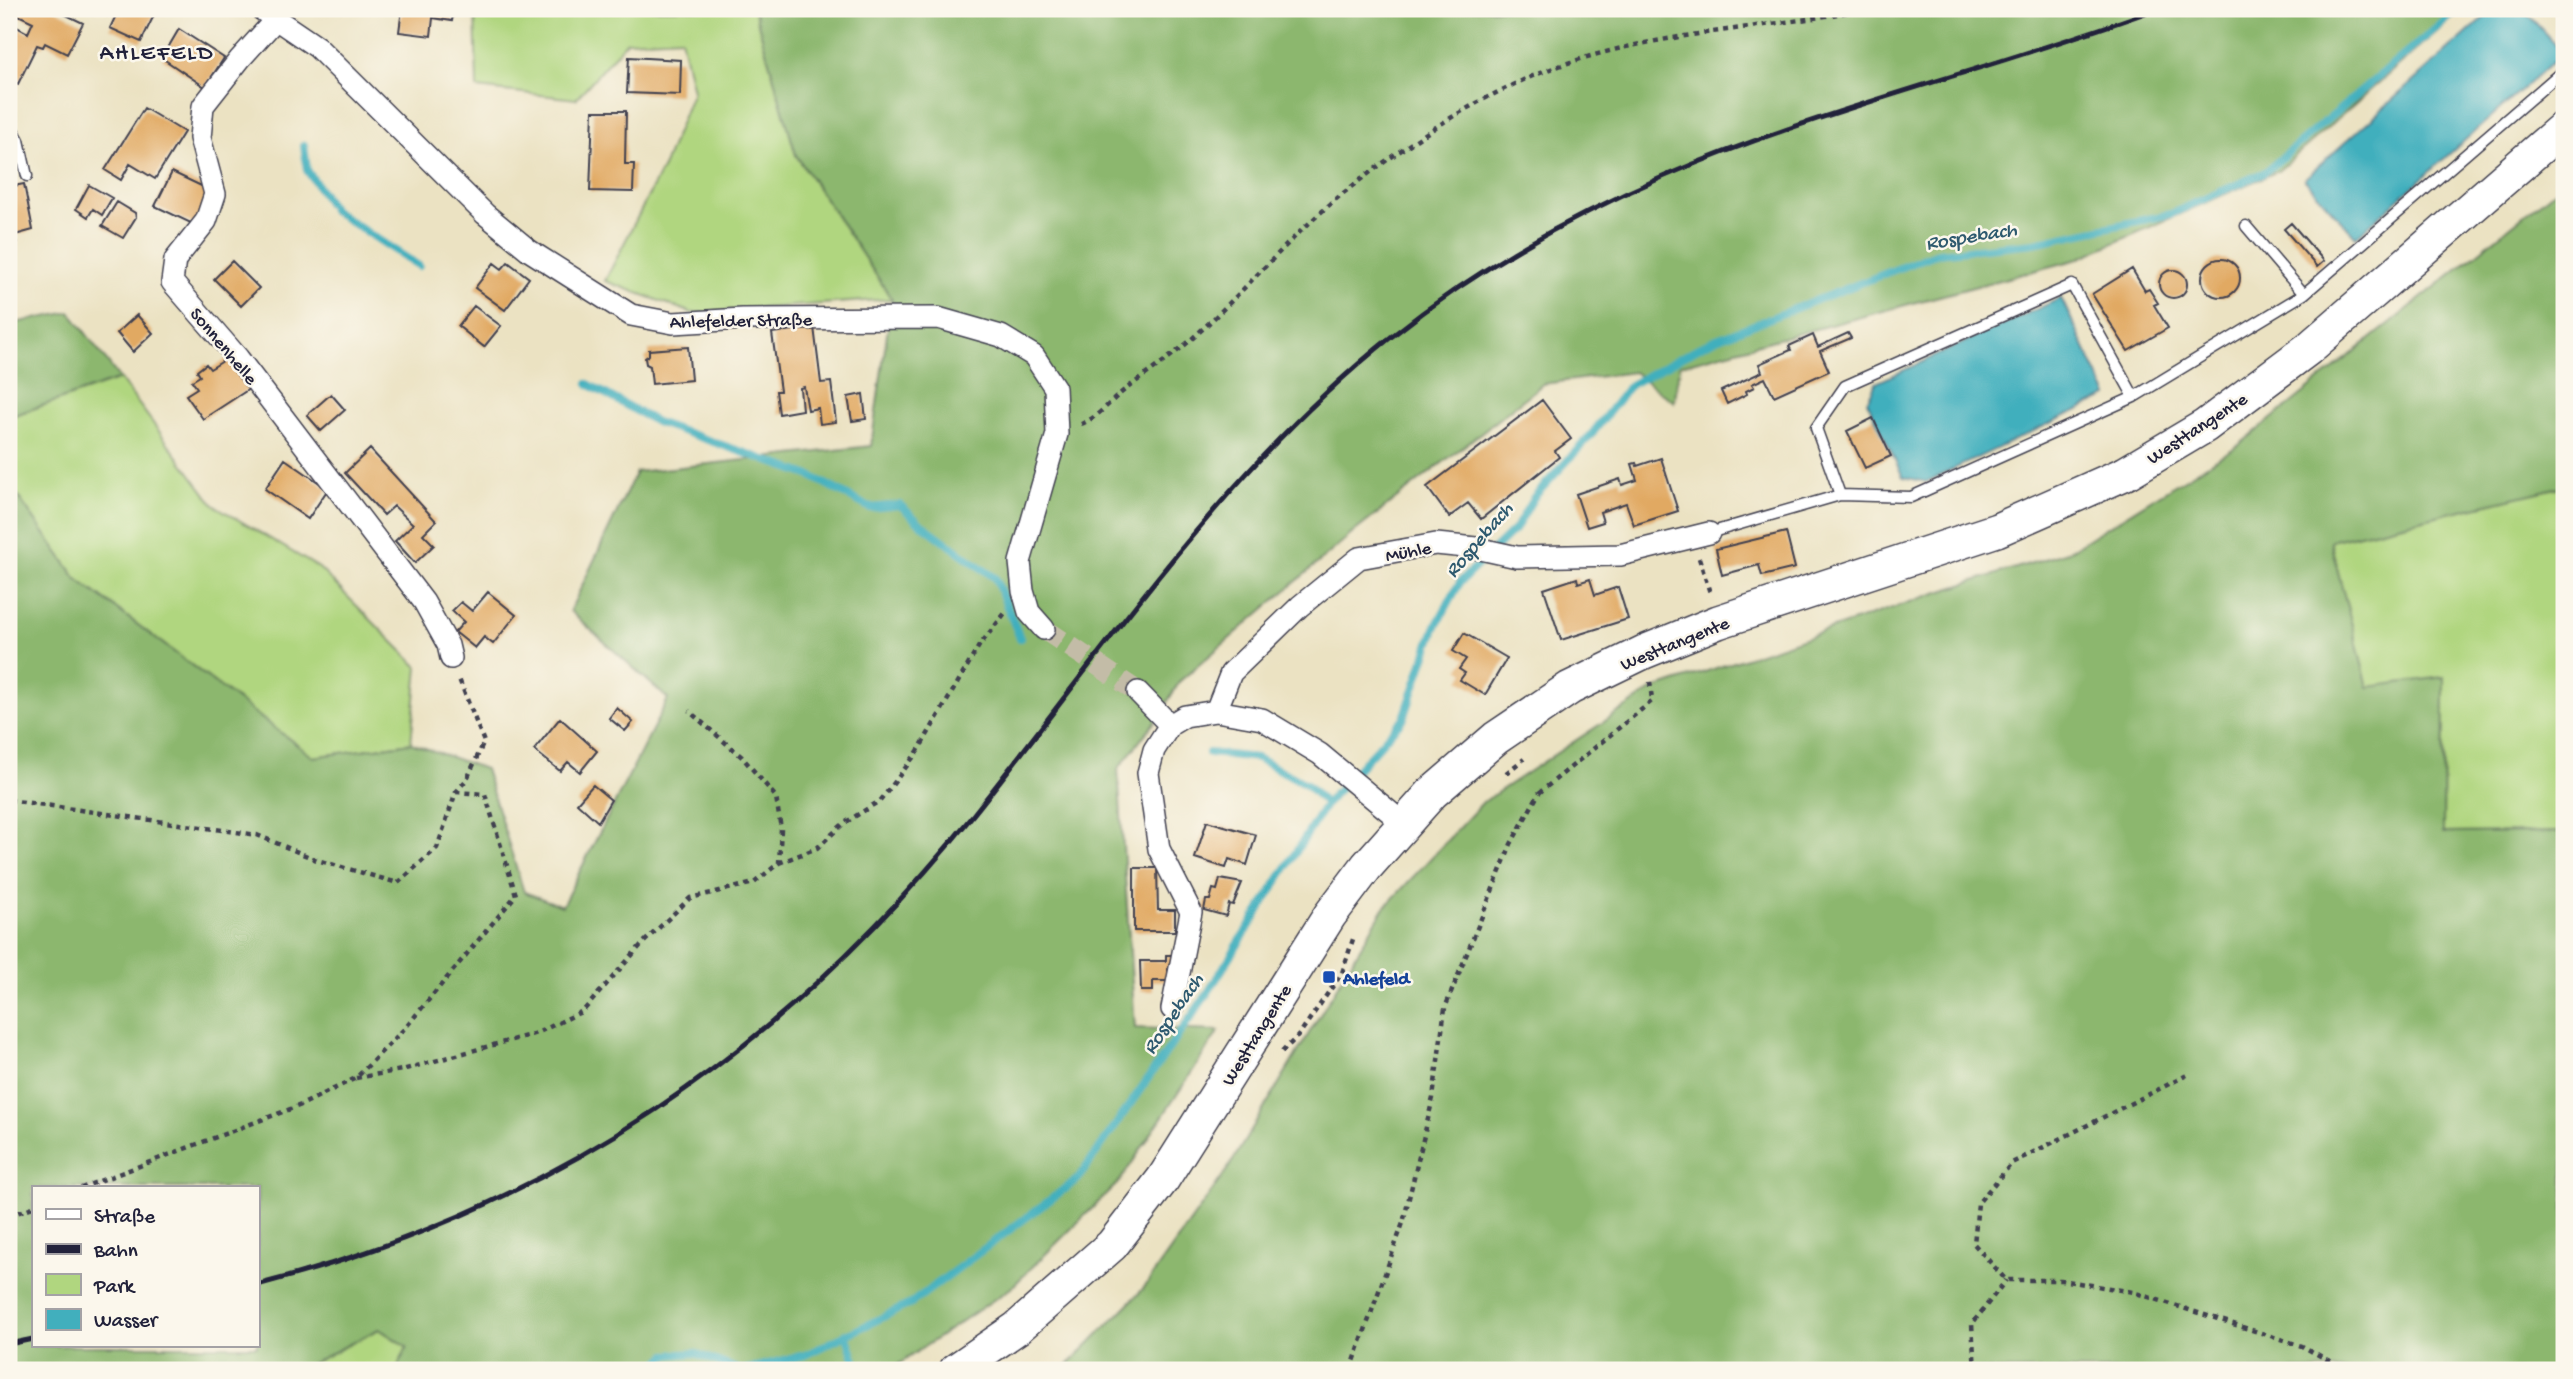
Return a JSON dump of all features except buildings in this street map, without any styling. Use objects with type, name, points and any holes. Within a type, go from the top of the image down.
[{"type":"main road","name":"Westtangente","points":[[956,1370],[1017,1328],[1112,1245],[1170,1168],[1331,915],[1367,866],[1432,793],[1496,738],[1570,688],[1644,652],[1718,622],[1997,530],[2126,472],[2205,426],[2308,349],[2564,127]]},
{"type":"street","name":"Ahlefelder Straße","points":[[269,13],[317,47],[485,214],[530,251],[631,315],[673,323],[743,319],[938,318],[1001,336],[1034,356],[1055,388],[1057,434],[1020,562],[1023,591],[1029,612],[1044,629]]},
{"type":"street","name":"Sonnenhelle","points":[[269,13],[240,59],[203,106],[200,138],[215,194],[206,221],[176,260],[172,282],[238,358],[425,602],[448,645],[451,658]]},
{"type":"street","name":"Mühle","points":[[1216,711],[1231,673],[1300,606],[1359,558],[1437,544],[1476,548],[1517,557],[1620,555],[1701,535]]},
{"type":"street","points":[[1138,692],[1170,725]]},
{"type":"street","points":[[1172,1009],[1191,912],[1159,849],[1148,773],[1154,750],[1170,725],[1185,716],[1216,711],[1262,719],[1320,754],[1403,823]]},
{"type":"lane","points":[[1701,535],[1839,495],[1911,497],[2134,397],[2305,294],[2558,74]]},
{"type":"lane","points":[[9,123],[19,139],[27,176]]},
{"type":"lane","points":[[2246,226],[2305,294]]},
{"type":"lane","points":[[1839,495],[1816,428],[1845,386],[2072,285],[2134,397]]},
{"type":"path","points":[[1057,434],[1090,420],[1122,392],[1185,345],[1305,226],[1352,187],[1421,138],[1507,86],[1572,61],[1651,42],[1864,9]]},
{"type":"path","points":[[1701,535],[1712,601]]},
{"type":"path","points":[[86,1186],[301,1105],[356,1078],[402,1070],[537,1033],[583,1011],[641,944],[690,898],[754,883],[779,863],[817,848],[843,824],[881,800],[918,751],[979,646],[1023,591]]},
{"type":"path","points":[[9,800],[257,835],[317,860],[398,883],[437,848],[456,792],[467,779],[484,741],[451,658]]},
{"type":"path","points":[[1351,1370],[1403,1223],[1433,1098],[1445,1009],[1511,844],[1539,793],[1652,701],[1650,677],[1639,684]]},
{"type":"path","points":[[689,711],[742,757],[776,797],[781,829],[779,863]]},
{"type":"path","points":[[1499,778],[1530,754]]},
{"type":"path","points":[[356,1078],[406,1027],[516,895],[485,794],[456,792]]},
{"type":"path","points":[[2187,1075],[2012,1163],[1978,1203],[1974,1244],[2006,1280],[2061,1280],[2133,1292],[2302,1346],[2346,1370]]},
{"type":"path","points":[[9,1216],[32,1207]]},
{"type":"path","points":[[1975,1370],[1972,1324],[2006,1280]]},
{"type":"green space","points":[[475,9],[754,9],[796,155],[892,299],[692,313],[605,281],[664,165],[693,91],[681,38],[627,41],[576,99],[477,88]]},
{"type":"green space","points":[[754,9],[2463,9],[2278,171],[2075,260],[1680,365],[1674,402],[1634,372],[1543,384],[1354,532],[1180,681],[1157,719],[1118,769],[1135,1028],[1219,1031],[1120,1181],[1011,1288],[890,1370],[397,1370],[407,1347],[379,1329],[299,1370],[9,1370],[9,484],[77,579],[313,757],[411,743],[485,769],[524,892],[562,906],[668,699],[570,611],[636,472],[871,446],[892,299],[796,155]]},
{"type":"green space","points":[[2564,183],[2564,486],[2330,541],[2368,687],[2444,677],[2443,833],[2564,832],[2564,1370],[1057,1370],[1068,1365],[1143,1289],[1229,1167],[1384,908],[1483,802],[1652,690],[1939,592],[2067,552],[2239,445]]},
{"type":"green space","points":[[70,312],[120,379],[9,417],[9,324]]},
{"type":"green space","points":[[120,379],[214,505],[319,568],[418,667],[411,743],[313,757],[77,579],[9,484],[9,417]]},
{"type":"green space","points":[[2564,486],[2564,832],[2443,833],[2444,678],[2368,688],[2330,541]]},
{"type":"green space","points":[[379,1329],[407,1347],[397,1370],[299,1370]]},
{"type":"water","points":[[2494,9],[2523,9],[2563,53],[2356,237],[2304,179]]},
{"type":"water","points":[[2061,298],[2108,396],[1926,482],[1903,477],[1867,401],[1876,383]]},
{"type":"waterway","name":"Rospebach","points":[[745,1370],[805,1355],[910,1304],[1078,1179],[1207,994],[1326,804],[1404,718],[1435,628],[1460,582],[1516,528],[1534,497],[1591,435],[1630,385],[1709,342],[1938,253],[2034,243],[2171,214],[2265,172],[2459,9]]},
{"type":"waterway","points":[[304,145],[307,170],[334,211],[419,266]]},
{"type":"waterway","points":[[588,384],[656,422],[811,476],[870,508],[900,505],[921,524],[995,578],[1020,638]]},
{"type":"waterway","points":[[1209,753],[1257,758],[1306,784],[1326,804]]},
{"type":"waterway","points":[[846,1334],[858,1370]]},
{"type":"waterway","name":"Rospebach","points":[[651,1370],[666,1355],[695,1353],[739,1370]]},
{"type":"tunnel","points":[[1044,629],[1138,692]]},
{"type":"railway","points":[[259,1284],[365,1253],[467,1213],[563,1165],[654,1110],[741,1048],[822,978],[900,900],[973,815],[1169,564],[1220,503],[1274,445],[1330,389],[1391,337],[1455,290],[1557,228],[1665,176],[1786,130],[2156,9]]},
{"type":"railway","points":[[9,1344],[32,1339]]},
{"type":"place","name":"Ahlefeld","points":[[1329,977]]},
{"type":"district","name":"AHLEFELD","points":[[157,51]]}]
